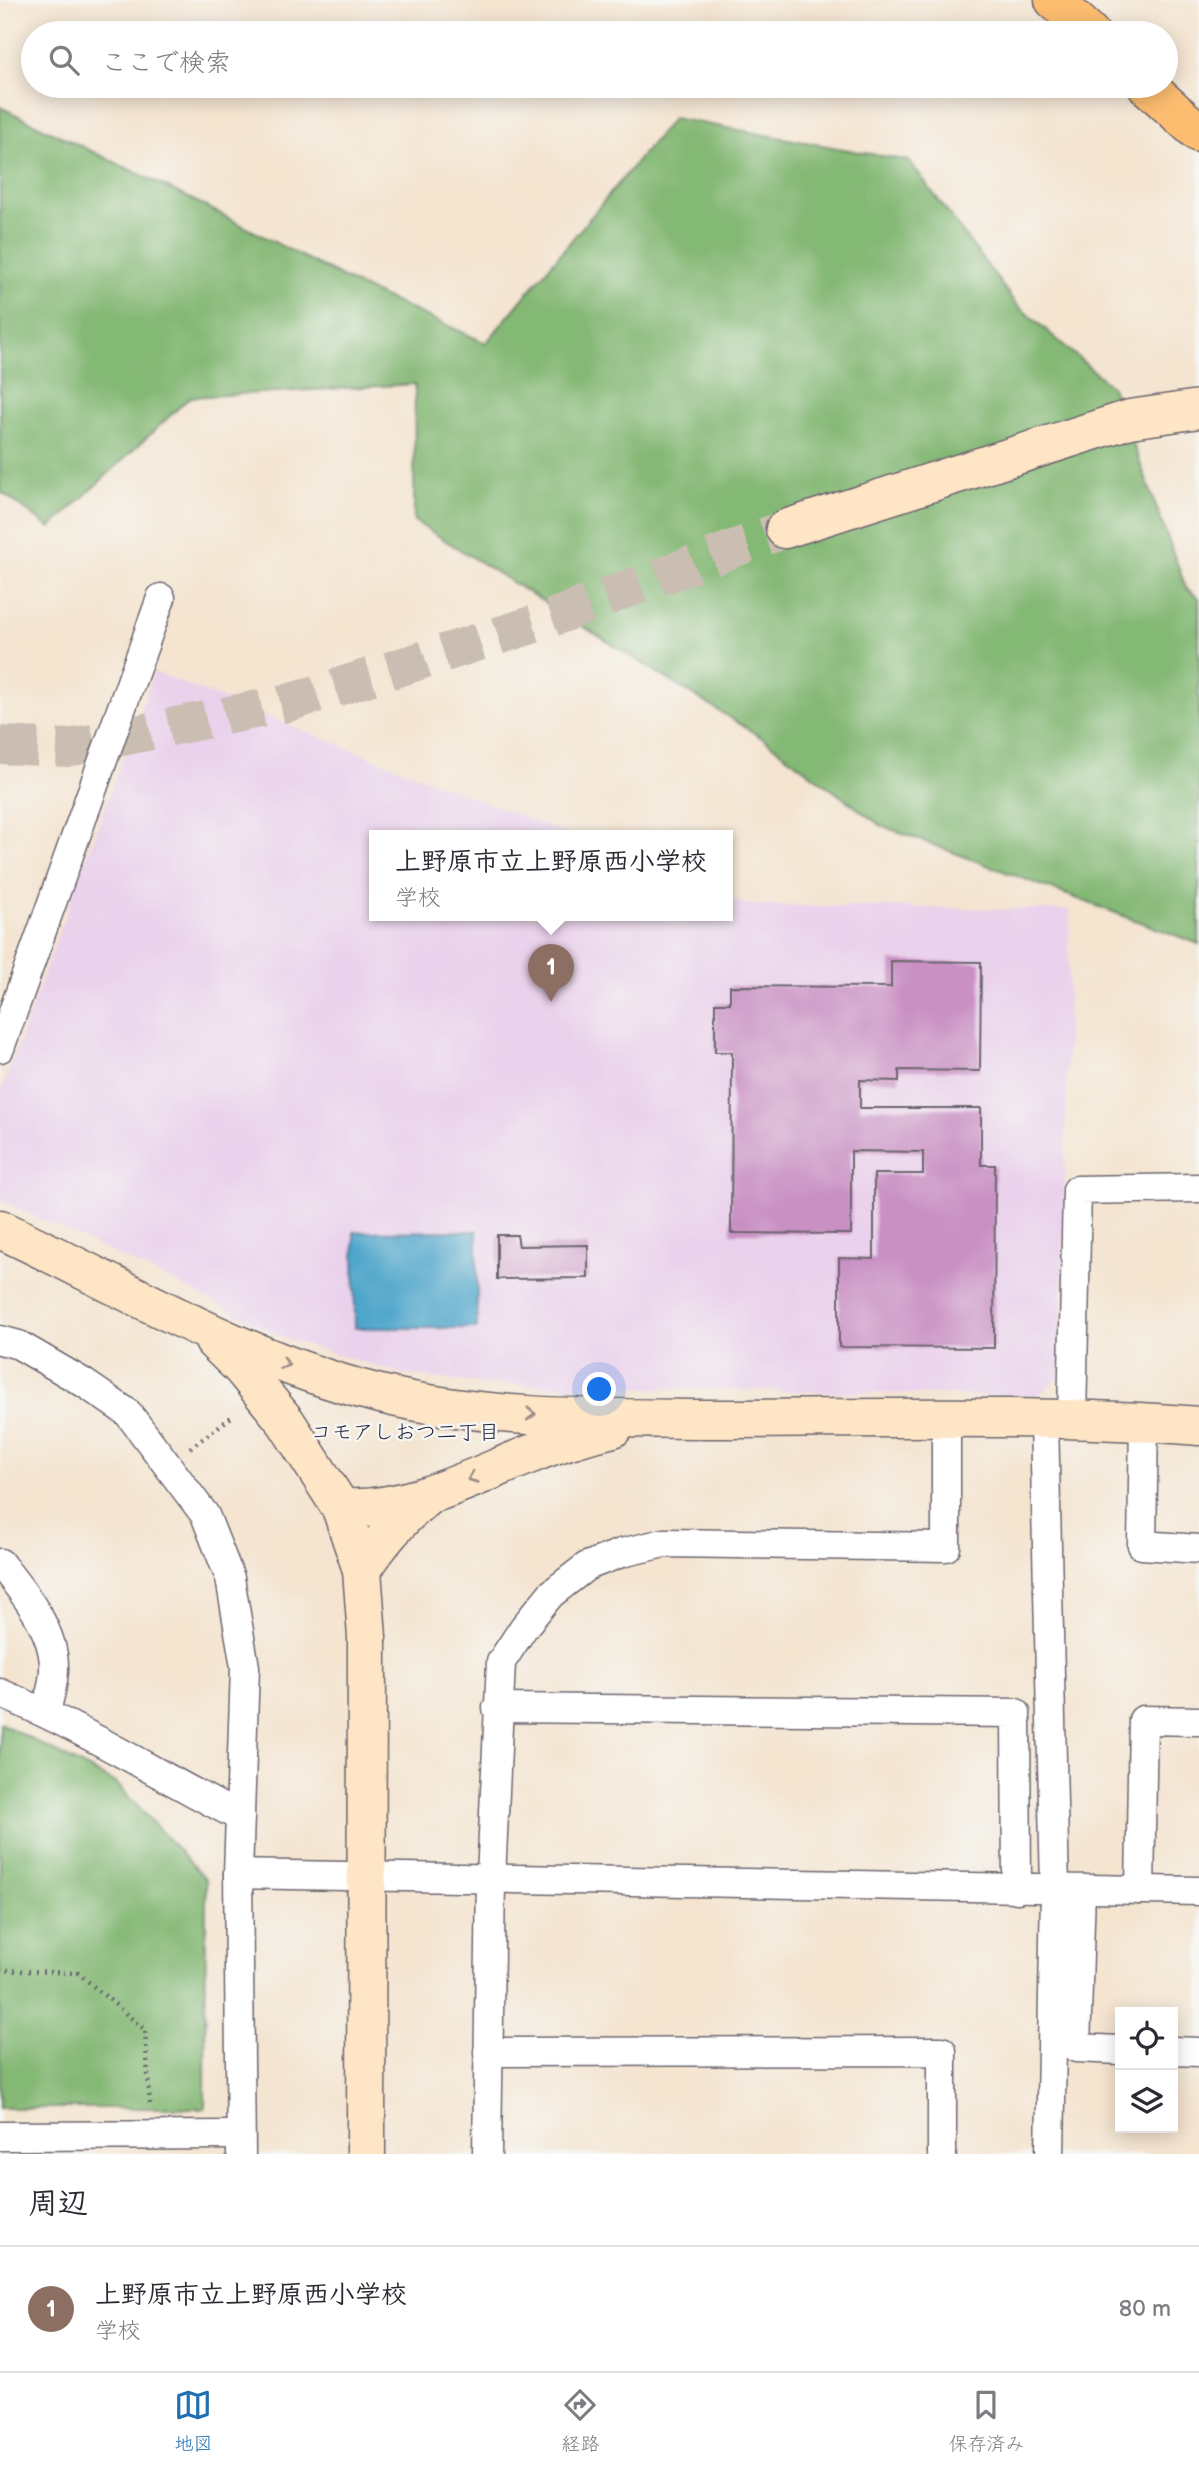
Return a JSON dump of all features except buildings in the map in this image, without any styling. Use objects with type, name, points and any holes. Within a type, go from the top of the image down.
[{"type":"highway","points":[[1054,0],[1077,21]]},
{"type":"highway","points":[[1160,98],[1199,133]]},
{"type":"street","points":[[785,529],[1130,419],[1199,410]]},
{"type":"street","points":[[0,1048],[160,598]]},
{"type":"street","points":[[1115,2050],[1076,2048],[1068,1889],[1058,1420],[1077,1190],[1199,1188]]},
{"type":"street","points":[[0,1229],[200,1328],[325,1378],[393,1397],[514,1414],[653,1419],[1144,1421],[1199,1426]]},
{"type":"street","points":[[200,1328],[241,1367],[286,1422],[341,1508],[362,1570],[367,1637],[366,2154]]},
{"type":"street","points":[[0,1340],[19,1345],[128,1413],[167,1465],[205,1516],[230,1578],[245,1667],[238,1874],[240,2144],[152,2135],[64,2144],[0,2136]]},
{"type":"street","points":[[341,1508],[363,1509],[427,1497],[530,1454],[584,1435],[653,1419]]},
{"type":"street","points":[[487,2154],[491,1878],[500,1662],[551,1594],[587,1566],[621,1553],[664,1543],[946,1546],[946,1419]]},
{"type":"street","points":[[1144,1421],[1142,1545],[1199,1549]]},
{"type":"street","points":[[362,1570],[378,1544],[406,1514],[427,1497]]},
{"type":"street","points":[[0,1563],[46,1630],[54,1668],[46,1712]]},
{"type":"street","points":[[0,1693],[46,1712],[240,1817]]},
{"type":"street","points":[[497,1708],[1016,1713],[1017,1889]]},
{"type":"street","points":[[1140,1890],[1143,1720],[1199,1721]]},
{"type":"street","points":[[238,1874],[1199,1891]]},
{"type":"street","points":[[1050,2154],[1068,1889]]},
{"type":"street","points":[[488,2052],[942,2051],[942,2154]]},
{"type":"street","points":[[1178,2051],[1199,2052]]},
{"type":"path","points":[[167,1465],[263,1394]]},
{"type":"path","points":[[0,1970],[78,1973],[145,2030],[152,2135]]},
{"type":"shaded area","points":[[154,672],[557,830],[369,830],[369,921],[733,921],[733,899],[747,905],[1070,910],[1060,1377],[1035,1397],[483,1384],[402,1374],[286,1339],[178,1284],[0,1200],[0,1094]]},
{"type":"green space","points":[[0,107],[203,205],[357,285],[486,343],[673,118],[909,161],[1016,304],[1112,387],[1186,588],[1199,598],[1199,944],[880,825],[764,739],[414,521],[415,384],[190,397],[50,528],[0,491]]},
{"type":"green space","points":[[0,1723],[116,1783],[206,1880],[205,2108],[0,2108]]},
{"type":"water","points":[[477,1231],[477,1328],[355,1328],[354,1232]]},
{"type":"tunnel","points":[[0,745],[68,748],[288,703],[541,622],[785,529]]},
{"type":"place","name":"上野原市立上野原西小学校","points":[[551,1002]]},
{"type":"district","name":"コモアしおつ二丁目","points":[[405,1432]]}]
